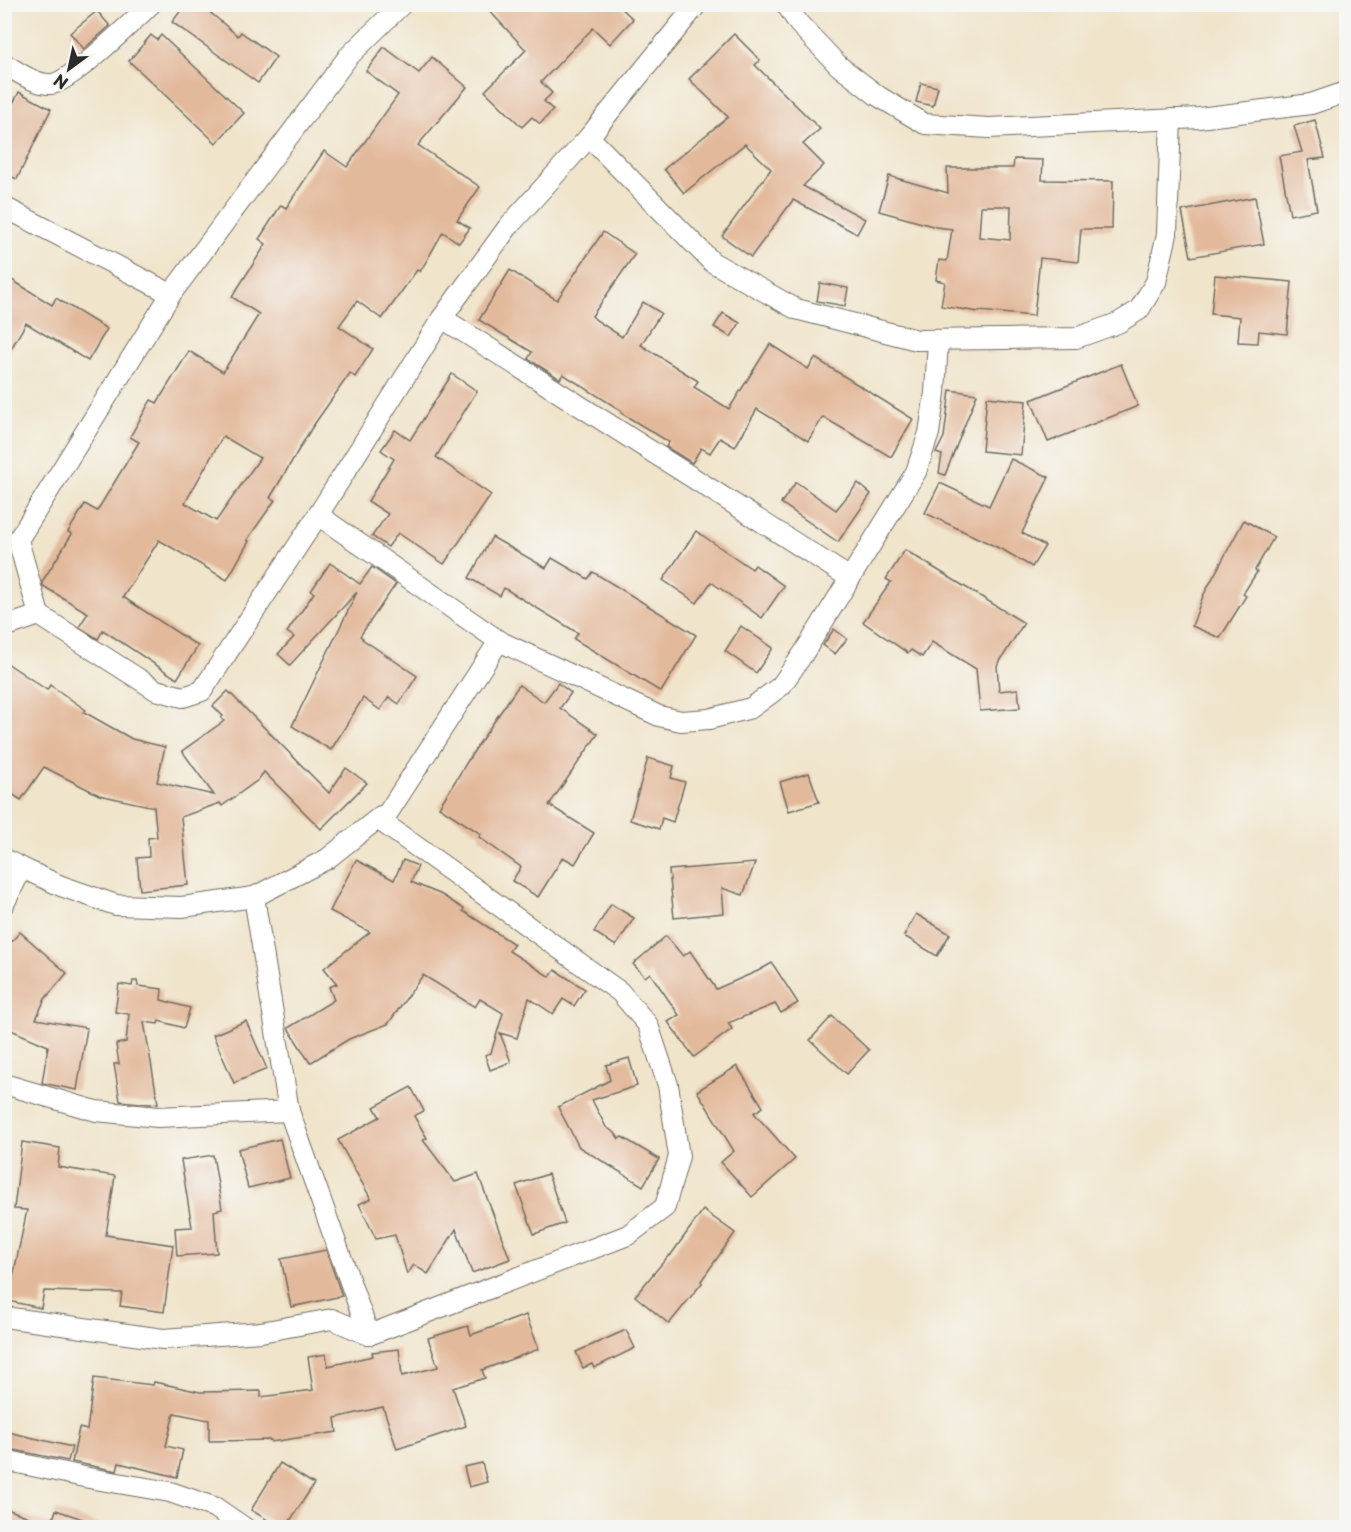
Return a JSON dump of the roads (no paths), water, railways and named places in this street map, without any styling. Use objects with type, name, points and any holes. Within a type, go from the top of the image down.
[{"type":"street","points":[[4,64],[34,80],[51,84],[69,77],[151,4]]},
{"type":"street","points":[[402,4],[348,57],[171,294],[11,546],[39,615],[156,690],[183,697],[202,691],[318,515],[442,318],[508,228],[590,137],[697,4]]},
{"type":"street","points":[[786,4],[799,24],[839,66],[878,96],[925,124],[990,128],[1199,117],[1311,104],[1347,92]]},
{"type":"street","points":[[590,137],[712,262],[796,309],[918,340],[1076,338],[1118,323],[1139,310],[1156,282],[1167,234],[1171,119]]},
{"type":"street","points":[[4,207],[171,294]]},
{"type":"street","points":[[442,318],[850,578]]},
{"type":"street","points":[[318,515],[499,641],[659,716],[681,721],[709,719],[751,708],[781,686],[916,472],[929,433],[935,393],[938,340]]},
{"type":"street","points":[[4,627],[39,615]]},
{"type":"street","points":[[382,822],[499,641]]},
{"type":"street","points":[[4,904],[13,863],[61,886],[116,905],[182,907],[254,897],[327,859],[381,816],[382,822],[620,992],[648,1025],[669,1085],[679,1156],[665,1207],[628,1235],[369,1335],[332,1319],[261,1332],[163,1339],[4,1317]]},
{"type":"street","points":[[254,897],[289,1112],[369,1335]]},
{"type":"street","points":[[4,1084],[96,1111],[158,1117],[289,1112]]},
{"type":"street","points":[[4,1460],[170,1492],[216,1508],[245,1527]]}]
